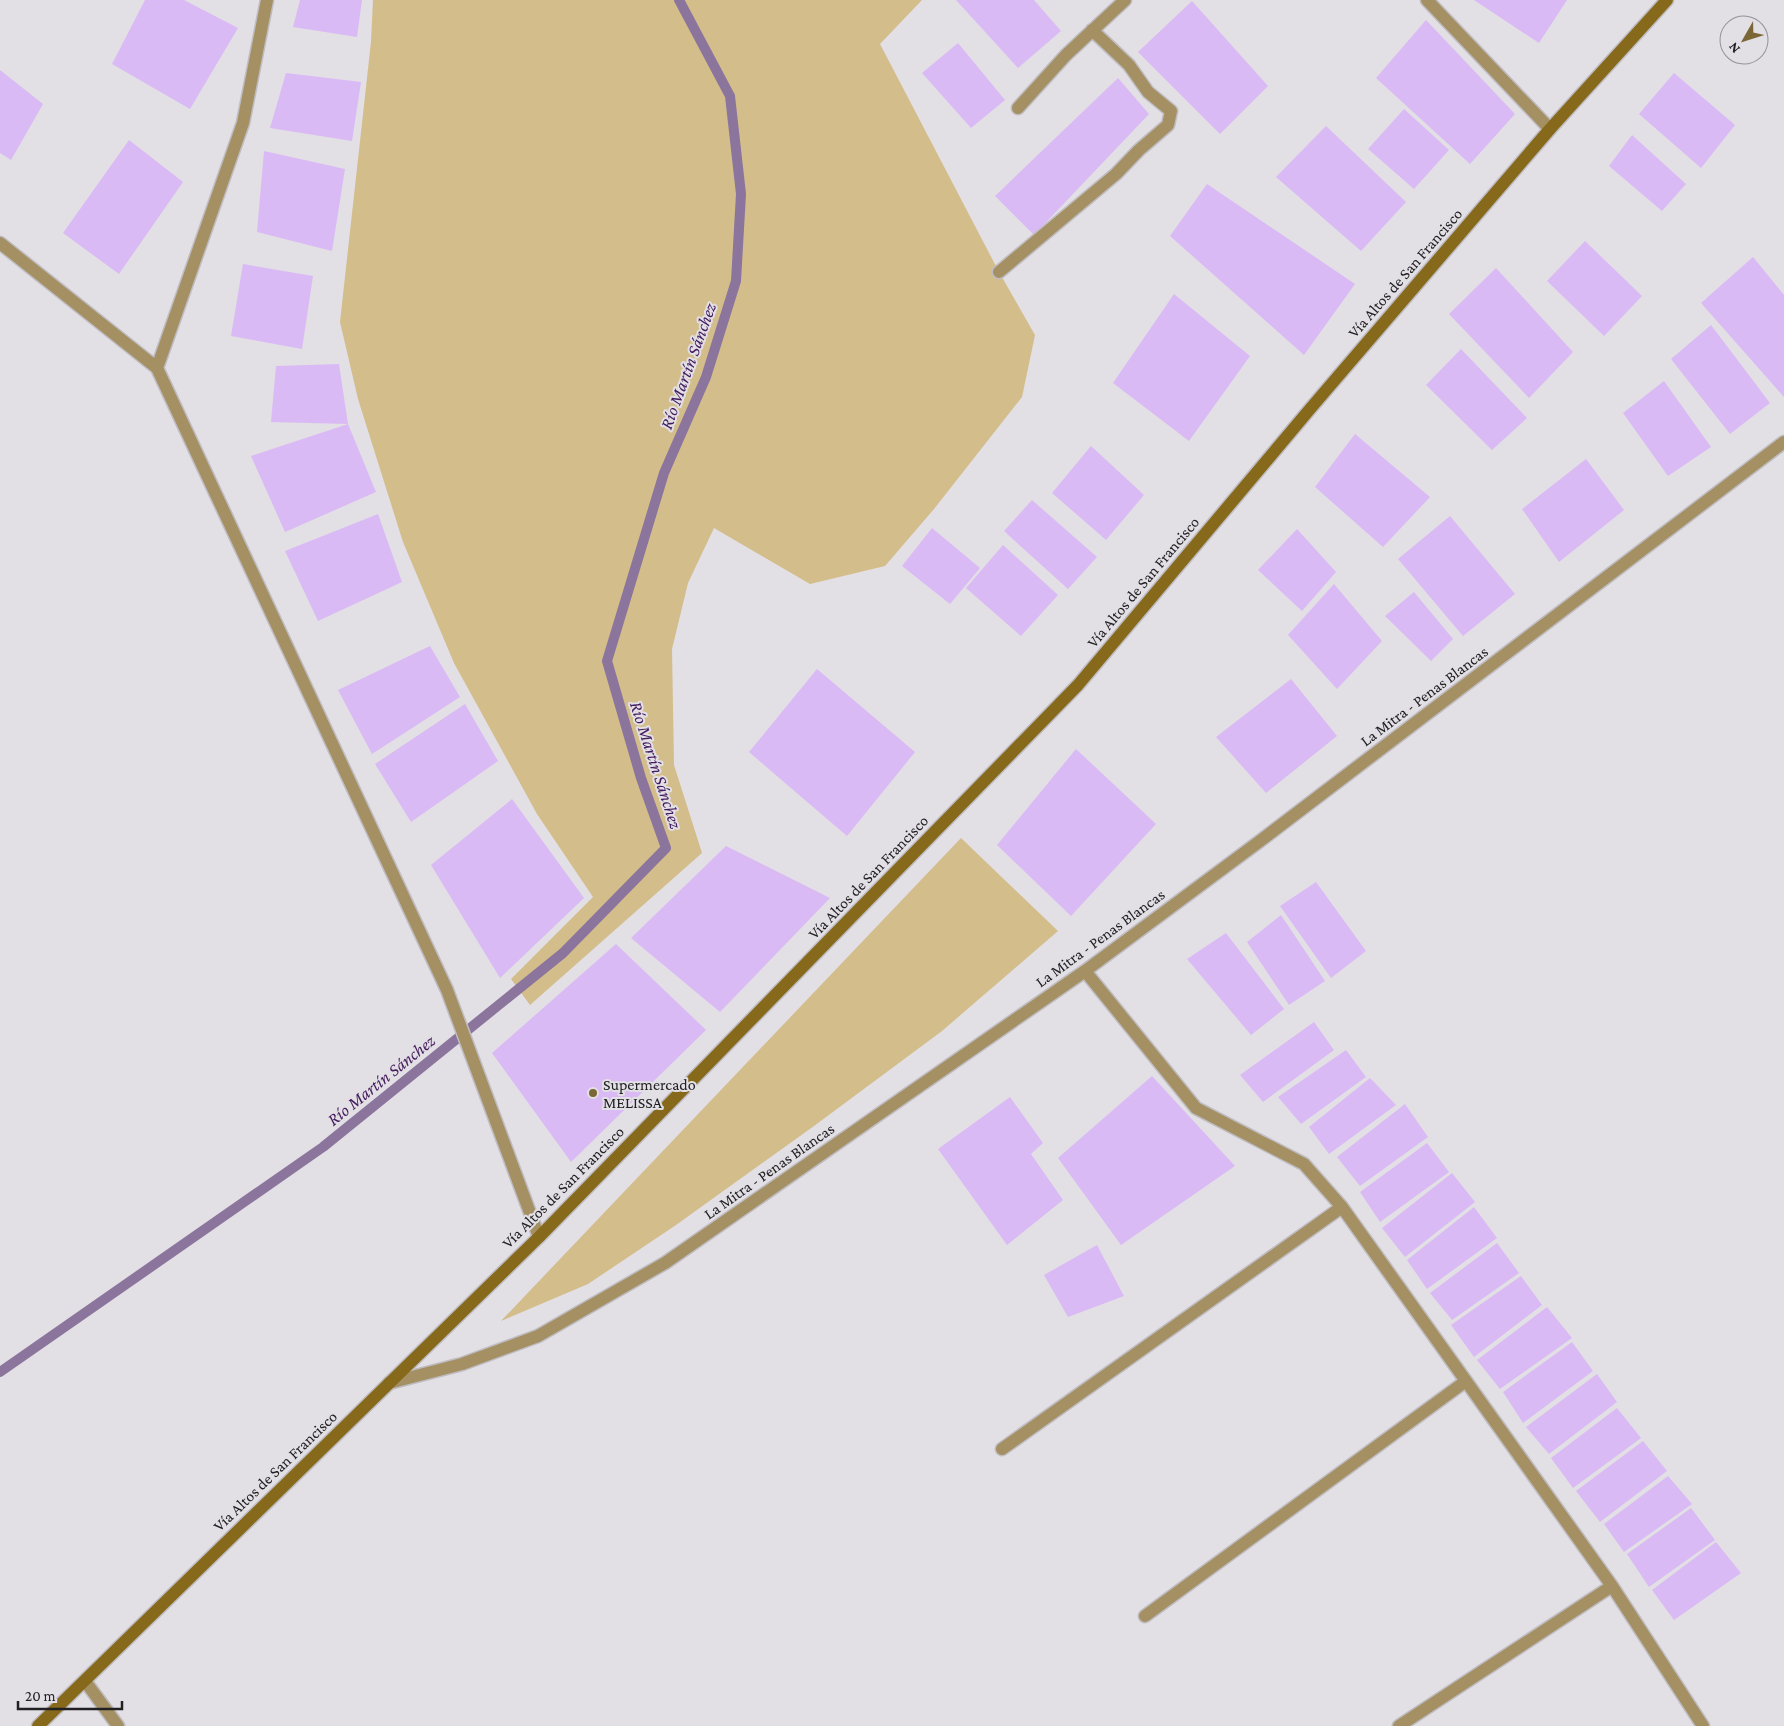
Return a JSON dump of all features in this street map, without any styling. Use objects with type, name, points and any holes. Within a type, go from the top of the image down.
[{"type":"street","points":[[157,368],[243,122],[268,0]]},
{"type":"street","points":[[1018,108],[1092,30],[1125,0]]},
{"type":"street","points":[[1427,0],[1550,129]]},
{"type":"street","name":"Vía Altos de San Francisco","points":[[38,1726],[538,1237],[1078,685],[1310,409],[1550,129],[1667,0]]},
{"type":"street","points":[[999,272],[1116,174],[1139,150],[1168,125],[1171,111],[1148,92],[1129,64],[1092,30]]},
{"type":"street","points":[[0,243],[157,368],[447,990],[538,1237]]},
{"type":"street","name":"La Mitra - Penas Blancas","points":[[389,1383],[462,1364],[538,1336],[665,1263],[1085,971],[1260,841],[1784,442]]},
{"type":"street","points":[[1085,971],[1196,1108],[1304,1164],[1342,1207],[1612,1586],[1703,1726]]},
{"type":"street","points":[[1002,1449],[1342,1207]]},
{"type":"street","points":[[1145,1616],[1466,1381]]},
{"type":"street","points":[[1399,1726],[1612,1586]]},
{"type":"street","points":[[84,1680],[118,1726]]},
{"type":"shaded area","points":[[373,0],[922,0],[880,44],[999,272],[1035,335],[1022,397],[934,509],[885,566],[810,584],[714,528],[688,583],[672,649],[674,765],[702,853],[530,1005],[511,979],[593,897],[537,814],[454,663],[403,542],[358,399],[340,322],[371,42]]},
{"type":"shaded area","points":[[961,838],[1058,931],[942,1031],[676,1225],[588,1284],[501,1321]]},
{"type":"building","points":[[145,0],[184,0],[238,28],[190,109],[112,64]]},
{"type":"building","points":[[300,0],[362,0],[357,37],[293,27]]},
{"type":"building","points":[[956,0],[1034,0],[1061,31],[1018,68]]},
{"type":"building","points":[[1474,0],[1567,0],[1539,43]]},
{"type":"building","points":[[1192,1],[1268,86],[1220,134],[1138,52]]},
{"type":"building","points":[[1426,20],[1515,114],[1470,164],[1376,78]]},
{"type":"building","points":[[958,43],[1005,100],[971,128],[922,73]]},
{"type":"building","points":[[0,70],[43,104],[11,160],[0,153]]},
{"type":"building","points":[[286,73],[361,82],[352,141],[270,128]]},
{"type":"building","points":[[1674,73],[1735,125],[1701,168],[1639,114]]},
{"type":"building","points":[[1118,78],[1149,114],[1034,235],[995,196]]},
{"type":"building","points":[[1404,109],[1449,150],[1414,189],[1368,149]]},
{"type":"building","points":[[1326,126],[1406,202],[1361,251],[1276,177]]},
{"type":"building","points":[[1632,135],[1686,184],[1662,211],[1609,166]]},
{"type":"building","points":[[129,140],[183,182],[119,274],[63,233]]},
{"type":"building","points":[[264,151],[345,169],[332,251],[257,232]]},
{"type":"building","points":[[1207,184],[1355,284],[1304,355],[1170,236]]},
{"type":"building","points":[[1585,241],[1642,296],[1604,336],[1547,281]]},
{"type":"building","points":[[1753,257],[1784,295],[1784,397],[1701,303]]},
{"type":"building","points":[[243,264],[313,276],[302,349],[231,336]]},
{"type":"building","points":[[1496,268],[1573,352],[1529,398],[1449,314]]},
{"type":"building","points":[[1174,294],[1250,356],[1189,441],[1113,383]]},
{"type":"building","points":[[1711,325],[1770,403],[1730,434],[1671,359]]},
{"type":"building","points":[[1461,349],[1527,418],[1492,450],[1426,385]]},
{"type":"building","points":[[339,364],[348,424],[271,422],[276,366]]},
{"type":"building","points":[[1664,381],[1711,447],[1668,476],[1623,413]]},
{"type":"building","points":[[348,424],[376,492],[285,532],[251,456]]},
{"type":"building","points":[[1355,434],[1430,497],[1383,547],[1315,487]]},
{"type":"building","points":[[1091,446],[1144,495],[1106,540],[1052,493]]},
{"type":"building","points":[[1586,459],[1624,510],[1559,562],[1522,509]]},
{"type":"building","points":[[1032,500],[1097,557],[1068,589],[1004,531]]},
{"type":"building","points":[[378,514],[402,582],[318,621],[285,551]]},
{"type":"building","points":[[1450,516],[1515,594],[1463,636],[1398,559]]},
{"type":"building","points":[[932,528],[980,568],[950,604],[902,566]]},
{"type":"building","points":[[1297,529],[1336,572],[1302,611],[1258,570]]},
{"type":"building","points":[[1003,545],[1058,595],[1021,636],[966,588]]},
{"type":"building","points":[[1334,584],[1382,641],[1337,689],[1288,635]]},
{"type":"building","points":[[1414,592],[1453,639],[1431,661],[1385,616]]},
{"type":"building","points":[[430,646],[460,697],[372,754],[338,690]]},
{"type":"building","points":[[817,669],[915,752],[847,836],[749,752]]},
{"type":"building","points":[[1291,679],[1337,736],[1266,793],[1216,737]]},
{"type":"building","points":[[465,704],[498,761],[411,822],[375,764]]},
{"type":"building","points":[[1076,749],[1156,824],[1071,916],[997,845]]},
{"type":"building","points":[[512,799],[584,898],[500,978],[431,865]]},
{"type":"building","points":[[726,846],[830,898],[720,1012],[631,938]]},
{"type":"building","points":[[1316,882],[1366,951],[1331,978],[1280,906]]},
{"type":"building","points":[[1281,915],[1325,981],[1289,1005],[1247,942]]},
{"type":"building","points":[[1226,933],[1284,1009],[1251,1035],[1187,959]]},
{"type":"building","points":[[616,944],[706,1030],[571,1162],[492,1053]]},
{"type":"building","points":[[1314,1022],[1334,1050],[1263,1102],[1240,1075]]},
{"type":"building","points":[[1346,1050],[1366,1077],[1301,1124],[1278,1097]]},
{"type":"building","points":[[1152,1076],[1235,1166],[1121,1245],[1058,1158]]},
{"type":"building","points":[[1370,1078],[1396,1105],[1329,1154],[1309,1127]]},
{"type":"building","points":[[1010,1097],[1043,1143],[1031,1154],[1063,1200],[1007,1245],[938,1149]]},
{"type":"building","points":[[1405,1104],[1428,1137],[1360,1186],[1337,1157]]},
{"type":"building","points":[[1427,1143],[1449,1172],[1380,1222],[1360,1192]]},
{"type":"building","points":[[1452,1173],[1475,1202],[1405,1257],[1382,1228]]},
{"type":"building","points":[[1474,1207],[1497,1238],[1427,1289],[1407,1260]]},
{"type":"building","points":[[1497,1243],[1519,1273],[1452,1320],[1430,1293]]},
{"type":"building","points":[[1097,1245],[1124,1296],[1068,1317],[1044,1275]]},
{"type":"building","points":[[1521,1276],[1542,1305],[1474,1357],[1451,1325]]},
{"type":"building","points":[[1547,1307],[1572,1338],[1500,1389],[1477,1360]]},
{"type":"building","points":[[1572,1342],[1593,1371],[1523,1423],[1503,1392]]},
{"type":"building","points":[[1597,1374],[1617,1402],[1549,1454],[1526,1427]]},
{"type":"building","points":[[1617,1408],[1641,1438],[1573,1488],[1551,1458]]},
{"type":"building","points":[[1643,1441],[1667,1471],[1600,1522],[1576,1491]]},
{"type":"building","points":[[1668,1476],[1692,1504],[1624,1552],[1604,1524]]},
{"type":"building","points":[[1691,1508],[1715,1540],[1649,1587],[1627,1554]]},
{"type":"building","points":[[1716,1542],[1741,1573],[1674,1620],[1652,1590]]},
{"type":"waterway","name":"Río Martín Sánchez","points":[[0,1372],[323,1147],[563,953],[666,848],[641,778],[607,661],[664,473],[706,377],[736,281],[741,194],[730,96],[679,0]]},
{"type":"place","name":"Supermercado MELISSA","points":[[593,1093]]}]
